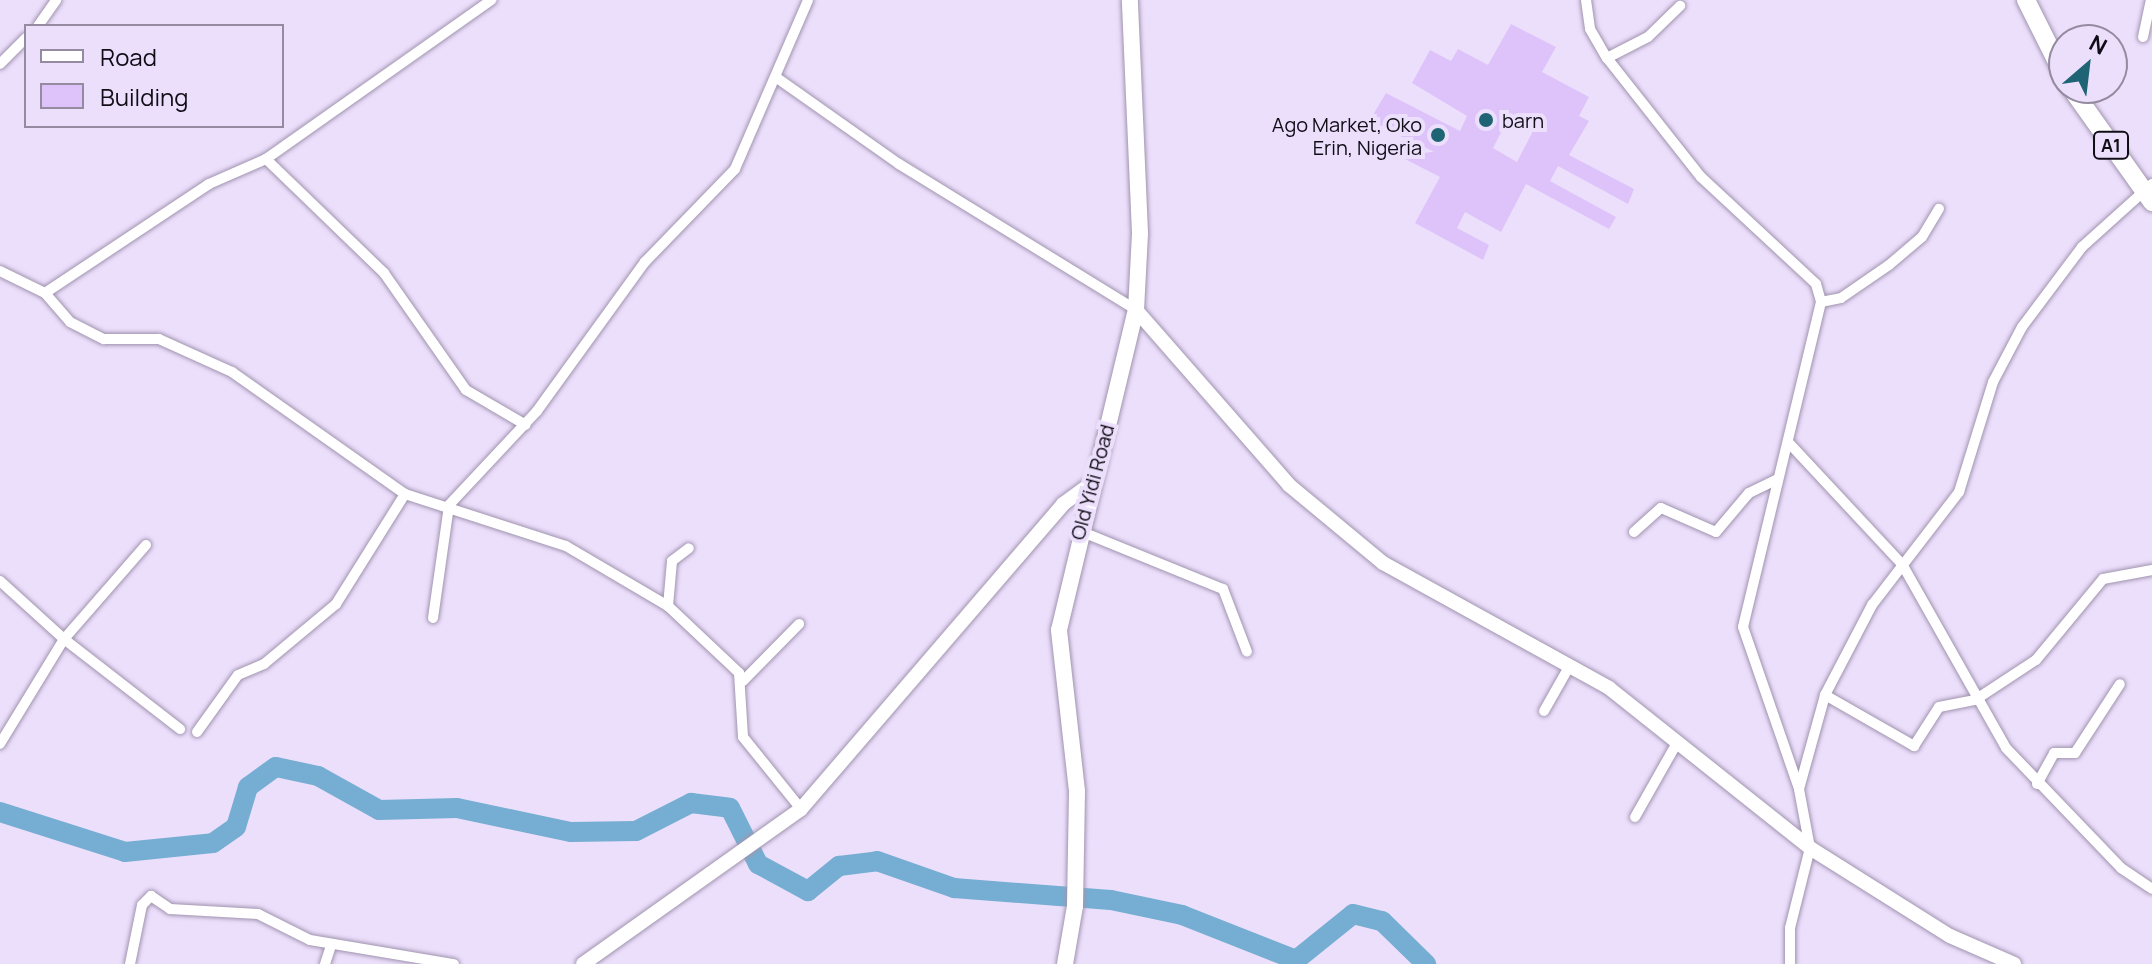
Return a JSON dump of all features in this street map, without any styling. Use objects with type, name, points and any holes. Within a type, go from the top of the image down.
[{"type":"highway","points":[[2026,0],[2048,44]]},
{"type":"highway","points":[[2036,0],[2049,24]]},
{"type":"highway","name":"A1","points":[[2083,104],[2150,190]]},
{"type":"highway","name":"A1","points":[[2095,104],[2150,190]]},
{"type":"main road","name":"Old Yidi Road","points":[[1065,964],[1075,906],[1077,791],[1059,630],[1078,530],[1136,310],[1140,233],[1130,0]]},
{"type":"street","points":[[39,24],[56,0]]},
{"type":"street","points":[[45,293],[209,184],[266,159],[491,0]]},
{"type":"street","points":[[433,618],[449,505],[526,425],[626,284],[735,169],[777,78],[794,18],[808,0]]},
{"type":"street","points":[[1586,0],[1590,29],[1607,58],[1701,177],[1816,284],[1821,302],[1743,627],[1799,789],[1810,848],[1790,928],[1790,964]]},
{"type":"street","points":[[2143,37],[2151,0]]},
{"type":"street","points":[[1607,58],[1648,37],[1680,6]]},
{"type":"street","points":[[0,64],[24,40]]},
{"type":"street","points":[[777,78],[899,164],[1136,310],[1289,485],[1337,529],[1433,595],[1569,667],[1678,741],[1810,848],[1950,936],[2014,964]]},
{"type":"street","points":[[266,159],[384,273],[466,390],[526,425]]},
{"type":"street","points":[[1799,789],[1825,695],[1853,636],[1902,564],[1959,492],[1993,382],[2022,327],[2082,247],[2150,190]]},
{"type":"street","points":[[1821,302],[1841,298],[1889,265],[1922,237],[1939,209]]},
{"type":"street","points":[[0,271],[45,293],[70,322],[104,339],[159,339],[232,372],[405,494],[449,505],[566,546],[668,606],[743,681]]},
{"type":"street","points":[[1789,443],[1902,564],[1975,700],[2037,784],[2152,889]]},
{"type":"street","points":[[1634,532],[1661,508],[1716,532],[1749,493],[1778,479]]},
{"type":"street","points":[[583,964],[765,841],[801,809],[1063,504],[1092,483]]},
{"type":"street","points":[[197,732],[238,675],[264,664],[336,604],[405,494]]},
{"type":"street","points":[[1078,530],[1223,589],[1247,652]]},
{"type":"street","points":[[0,744],[64,639],[146,545]]},
{"type":"street","points":[[668,606],[670,568],[689,548]]},
{"type":"street","points":[[1825,695],[1909,748],[1939,707],[1975,700],[2036,660],[2103,579],[2152,570]]},
{"type":"street","points":[[0,581],[64,639],[180,729]]},
{"type":"street","points":[[799,624],[743,681],[743,737],[801,809]]},
{"type":"street","points":[[1544,711],[1569,667]]},
{"type":"street","points":[[2037,784],[2054,753],[2075,753],[2120,684]]},
{"type":"street","points":[[1635,817],[1678,741]]},
{"type":"street","points":[[130,964],[142,905],[151,896],[170,909],[258,914],[283,932],[331,945],[454,964]]},
{"type":"street","points":[[325,964],[331,945]]},
{"type":"building","points":[[1511,24],[1556,47],[1542,72],[1589,97],[1579,116],[1589,121],[1569,155],[1634,189],[1628,204],[1558,166],[1550,181],[1616,217],[1609,229],[1526,184],[1501,232],[1465,212],[1457,228],[1489,245],[1483,260],[1415,223],[1440,177],[1403,158],[1412,142],[1370,120],[1386,93],[1460,131],[1467,116],[1412,83],[1430,50],[1451,61],[1458,49],[1488,65]],"holes":[[[1508,119],[1533,131],[1517,162],[1493,148]]]},
{"type":"waterway","points":[[0,812],[125,852],[213,843],[236,827],[248,787],[276,767],[318,776],[379,810],[457,808],[571,832],[636,831],[691,803],[730,808],[758,864],[808,891],[839,866],[877,861],[954,888],[1111,900],[1182,915],[1296,960],[1353,914],[1382,921],[1426,964]]},
{"type":"place","name":"barn","points":[[1486,120]]},
{"type":"place","name":"Ago Market, Oko Erin, Nigeria","points":[[1438,135]]}]
